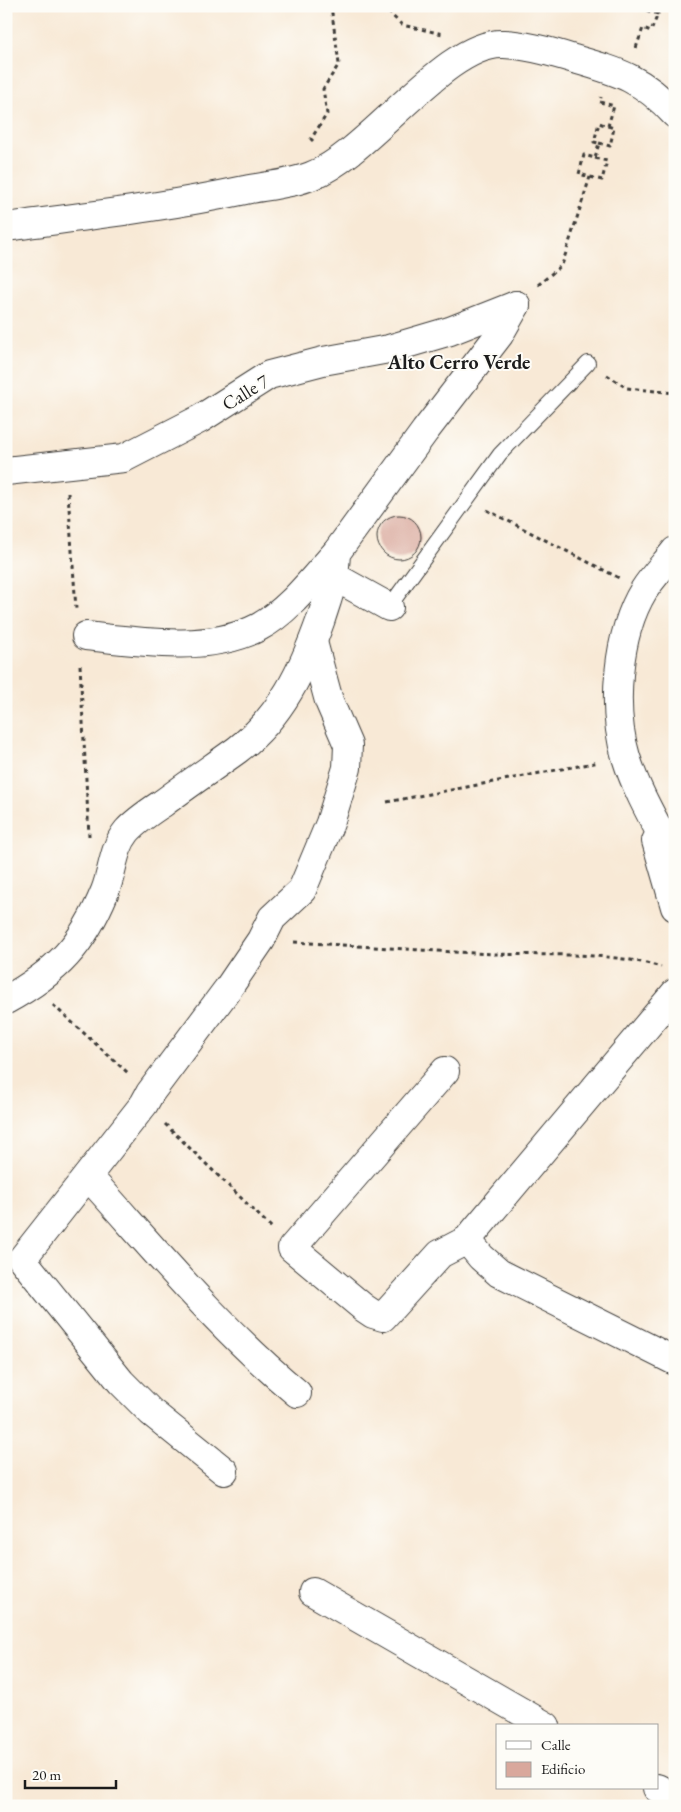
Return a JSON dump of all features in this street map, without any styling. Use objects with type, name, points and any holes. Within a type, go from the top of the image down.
[{"type":"street","points":[[6,227],[198,200],[312,176],[355,149],[437,76],[465,54],[503,44],[552,52],[626,74],[646,86],[675,114]]},
{"type":"street","points":[[81,637],[156,644],[191,643],[230,637],[259,627],[288,605],[336,565],[425,431],[499,335],[516,305]]},
{"type":"street","name":"Calle 7","points":[[6,471],[124,458],[200,420],[269,375],[323,361],[389,349],[450,331],[516,305]]},
{"type":"street","points":[[675,551],[644,591],[626,634],[620,666],[618,701],[626,757],[645,801],[675,860]]},
{"type":"street","points":[[336,565],[389,607]]},
{"type":"street","points":[[6,1000],[32,986],[73,950],[105,890],[117,847],[127,831],[145,815],[238,750],[264,726],[291,691],[313,642],[336,565]]},
{"type":"street","points":[[224,1471],[151,1412],[121,1382],[93,1344],[22,1259],[147,1099],[227,990],[261,940],[272,918],[302,890],[330,823],[347,768],[348,746],[329,701],[313,642]]},
{"type":"street","points":[[645,801],[675,908]]},
{"type":"street","points":[[445,1072],[292,1248],[368,1311],[382,1318],[440,1254],[468,1240],[670,981]]},
{"type":"street","points":[[88,1176],[227,1329],[259,1361],[297,1393]]},
{"type":"street","points":[[468,1240],[481,1257],[499,1273],[675,1361]]},
{"type":"street","points":[[313,1592],[543,1724]]},
{"type":"street","points":[[658,1788],[675,1797]]},
{"type":"lane","points":[[389,607],[500,454],[588,363]]},
{"type":"path","points":[[316,146],[311,139],[327,114],[323,89],[339,64],[331,6]]},
{"type":"path","points":[[382,6],[402,25],[450,36]]},
{"type":"path","points":[[608,126],[614,106],[600,102],[604,88],[618,91],[643,28],[651,31],[658,14],[639,8],[640,6]]},
{"type":"path","points":[[599,123],[608,126],[614,128],[610,146],[594,142],[599,123]]},
{"type":"path","points":[[595,158],[599,143]]},
{"type":"path","points":[[584,155],[595,158],[607,161],[602,180],[579,174],[584,155]]},
{"type":"path","points":[[516,305],[562,266],[590,177]]},
{"type":"path","points":[[588,363],[627,388],[675,393]]},
{"type":"path","points":[[66,465],[81,637],[89,838]]},
{"type":"path","points":[[466,499],[644,591]]},
{"type":"path","points":[[387,802],[626,757]]},
{"type":"path","points":[[261,940],[496,954],[581,955],[623,959],[670,981]]},
{"type":"path","points":[[32,986],[147,1099],[292,1248]]},
{"type":"building","points":[[399,515],[411,519],[417,525],[421,537],[417,549],[411,555],[399,559],[387,555],[381,549],[377,537],[381,525],[387,519]]},
{"type":"district","name":"Alto Cerro Verde","points":[[459,362]]}]
